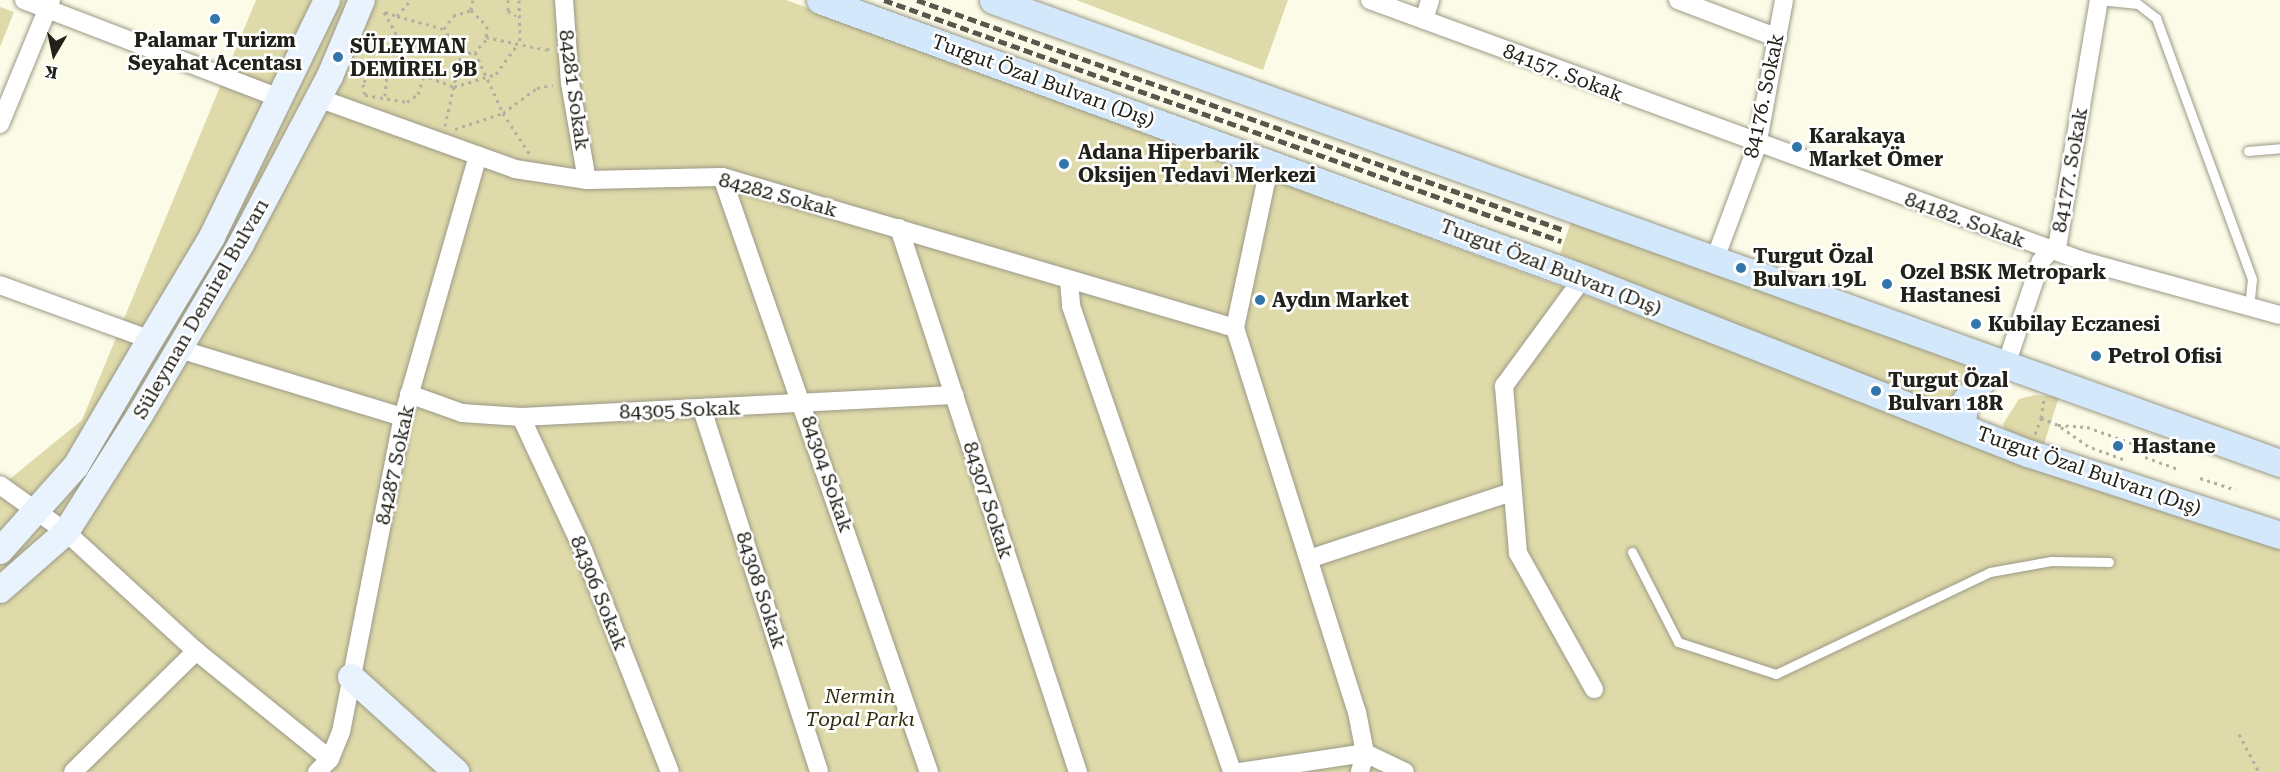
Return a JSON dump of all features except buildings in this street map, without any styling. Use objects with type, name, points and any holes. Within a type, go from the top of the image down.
[{"type":"main road","name":"Süleyman Demirel Bulvarı","points":[[0,551],[41,511],[76,466],[151,340],[212,237],[282,99],[327,0]]},
{"type":"main road","name":"Turgut Özal Bulvarı (Dış)","points":[[820,0],[1583,278],[2028,453],[2280,535]]},
{"type":"main road","points":[[993,0],[1031,6],[1715,259],[2280,463]]},
{"type":"main road","name":"Süleyman Demirel Bulvarı","points":[[0,590],[66,532],[179,349],[318,98],[374,7]]},
{"type":"main road","points":[[1961,427],[1965,401],[2002,364]]},
{"type":"main road","points":[[351,677],[456,772]]},
{"type":"street","points":[[24,0],[50,4],[282,99]]},
{"type":"street","name":"84281 Sokak","points":[[564,0],[564,35],[570,83],[587,180]]},
{"type":"street","name":"84157. Sokak","points":[[1370,0],[1757,146]]},
{"type":"street","points":[[1424,20],[1430,0]]},
{"type":"street","points":[[1677,0],[1778,38]]},
{"type":"street","name":"84176. Sokak","points":[[1715,259],[1757,146],[1784,0]]},
{"type":"street","name":"84177. Sokak","points":[[2002,364],[2041,261],[2058,242],[2098,0]]},
{"type":"street","points":[[0,124],[50,4]]},
{"type":"street","name":"84282 Sokak","points":[[318,98],[478,156],[542,172],[587,180],[722,177],[1235,328]]},
{"type":"street","name":"84182. Sokak","points":[[1757,146],[2051,250],[2280,315]]},
{"type":"street","name":"84287 Sokak","points":[[316,772],[330,759],[341,732],[403,417],[478,156]]},
{"type":"street","points":[[1270,163],[1235,328],[1312,558],[1365,753],[1360,772]]},
{"type":"street","name":"84304 Sokak","points":[[722,177],[804,406],[929,772]]},
{"type":"street","name":"84307 Sokak","points":[[899,228],[1078,772]]},
{"type":"street","points":[[1583,278],[1504,386],[1518,554],[1594,689]]},
{"type":"street","points":[[1069,281],[1071,306],[1232,772]]},
{"type":"street","points":[[0,285],[151,340]]},
{"type":"street","points":[[179,349],[403,417]]},
{"type":"street","name":"84305 Sokak","points":[[410,394],[462,413],[521,417],[804,406],[954,394]]},
{"type":"street","name":"84308 Sokak","points":[[702,409],[819,772]]},
{"type":"street","name":"84306 Sokak","points":[[521,417],[584,550],[670,772]]},
{"type":"street","points":[[0,486],[41,511],[196,651],[330,759]]},
{"type":"street","points":[[1312,558],[1512,492]]},
{"type":"street","points":[[73,772],[196,651]]},
{"type":"street","points":[[1240,772],[1365,753],[1405,772]]},
{"type":"lane","points":[[2098,0],[2138,4],[2156,18],[2252,279],[2249,307]]},
{"type":"lane","points":[[2248,151],[2280,148]]},
{"type":"lane","points":[[1632,552],[1678,642],[1776,674],[1792,671],[1990,572],[2051,561],[2109,562]]},
{"type":"path","points":[[397,16],[411,0]]},
{"type":"path","points":[[471,10],[473,0]]},
{"type":"path","points":[[508,0],[508,11],[516,16]]},
{"type":"path","points":[[394,64],[454,87],[487,78],[519,44],[516,16],[519,0]]},
{"type":"path","points":[[374,7],[444,29]]},
{"type":"path","points":[[374,7],[399,39],[433,52],[448,41]]},
{"type":"path","points":[[444,29],[453,16],[471,10]]},
{"type":"path","points":[[461,54],[475,52],[486,37],[487,26],[471,10]]},
{"type":"path","points":[[444,29],[448,41],[461,54]]},
{"type":"path","points":[[486,37],[547,50],[564,35]]},
{"type":"path","points":[[385,96],[387,75],[394,64],[392,45],[399,39]]},
{"type":"path","points":[[475,52],[503,112],[542,172]]},
{"type":"path","points":[[461,54],[443,133],[503,112],[537,88],[570,83]]},
{"type":"path","points":[[387,75],[369,73],[363,84],[365,95],[385,96],[407,102],[418,94],[423,75]]},
{"type":"path","points":[[2028,453],[2041,418],[2058,425],[2088,446],[2128,461]]},
{"type":"path","points":[[2058,425],[2086,428],[2134,444]]},
{"type":"path","points":[[2145,458],[2180,470]]},
{"type":"path","points":[[2200,478],[2236,490]]},
{"type":"path","points":[[2238,734],[2259,772]]},
{"type":"green space","name":"Nermin Topal Parkı","points":[[256,0],[786,0],[1959,434],[2280,535],[2280,772],[0,772],[0,487],[82,420]]},
{"type":"green space","points":[[1076,0],[1288,0],[1263,70]]},
{"type":"green space","points":[[0,7],[14,12],[0,47]]},
{"type":"green space","points":[[1571,222],[1969,363],[1962,384],[1964,416],[1560,254]]},
{"type":"green space","points":[[2035,395],[2059,397],[2043,447],[2005,432],[2003,424],[2019,399]]},
{"type":"railway","points":[[884,0],[1561,241]]},
{"type":"railway","points":[[917,0],[1564,230]]},
{"type":"place","name":"Palamar Turizm Seyahat Acentası","points":[[215,19]]},
{"type":"place","name":"SÜLEYMAN DEMİREL 9B","points":[[338,57]]},
{"type":"place","name":"Karakaya Market Ömer","points":[[1797,147]]},
{"type":"place","name":"Adana Hiperbarik Oksijen Tedavi Merkezi","points":[[1064,164]]},
{"type":"place","name":"Turgut Özal Bulvarı 19L","points":[[1741,268]]},
{"type":"place","name":"Ozel BSK Metropark Hastanesi","points":[[1887,284]]},
{"type":"place","name":"Aydın Market","points":[[1260,300]]},
{"type":"place","name":"Kubilay Eczanesi","points":[[1976,324]]},
{"type":"place","name":"Petrol Ofisi","points":[[2096,356]]},
{"type":"place","name":"Turgut Özal Bulvarı 18R","points":[[1876,391]]},
{"type":"place","name":"Hastane","points":[[2118,446]]}]
